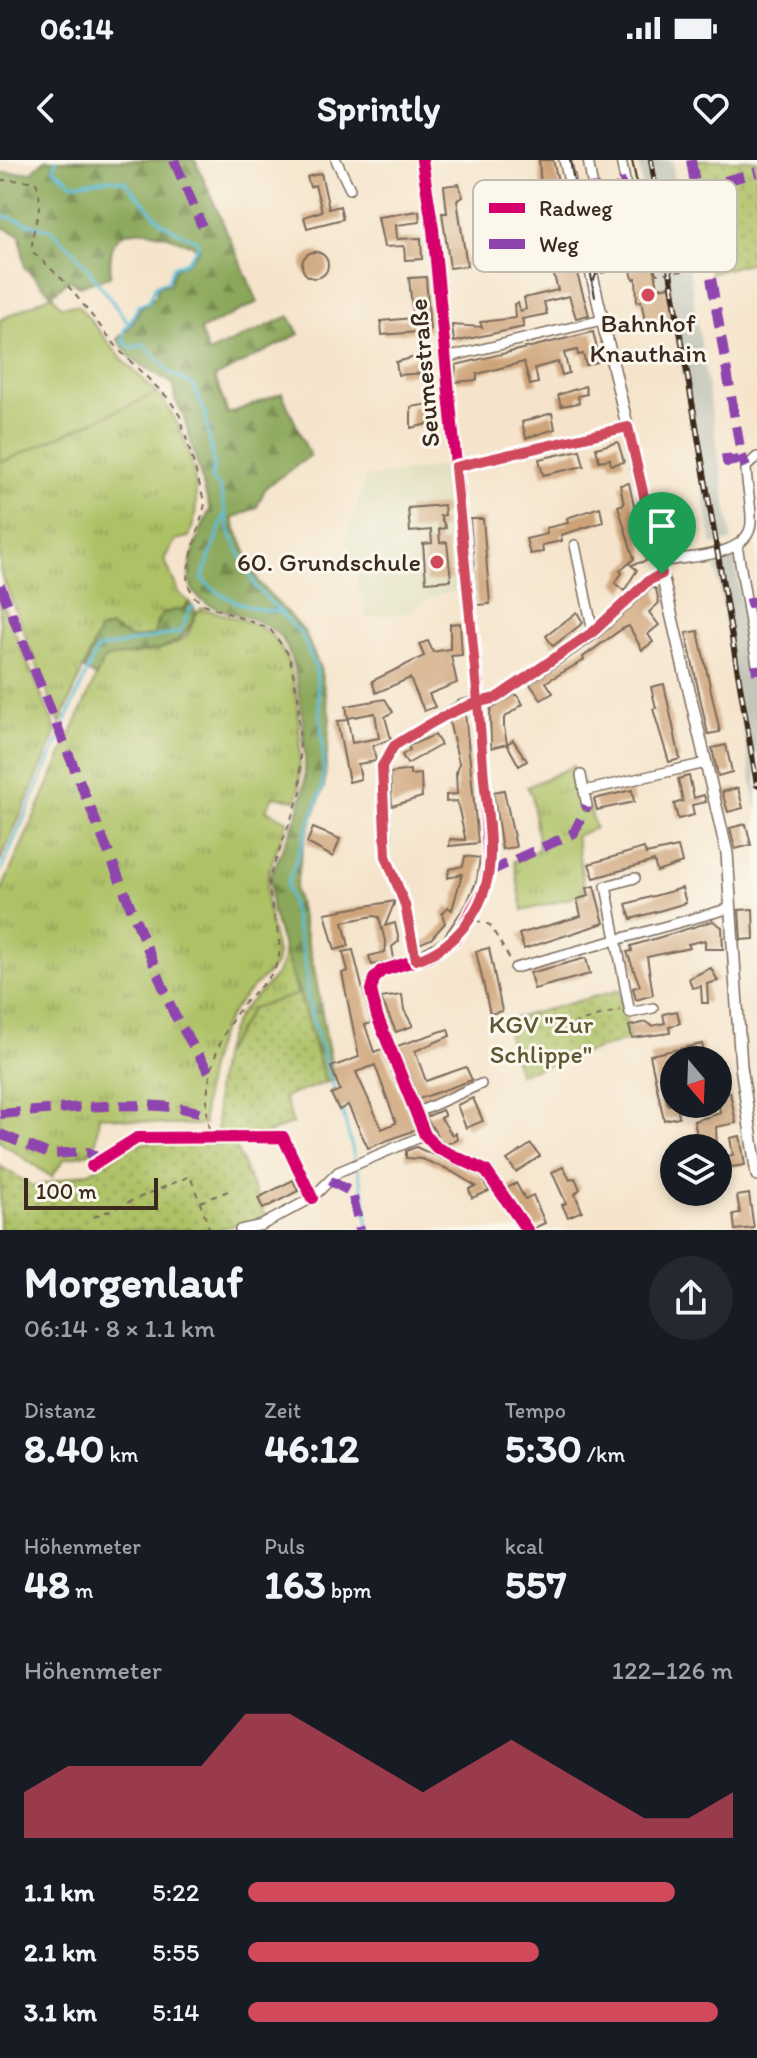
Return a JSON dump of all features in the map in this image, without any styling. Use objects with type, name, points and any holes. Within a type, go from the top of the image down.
[{"type":"main road","points":[[565,160],[569,180]]},
{"type":"main road","points":[[589,272],[727,853],[741,1066],[757,1175]]},
{"type":"street","points":[[336,160],[350,189]]},
{"type":"street","name":"Seumestraße","points":[[422,160],[428,179],[479,702],[489,863],[484,890],[456,938],[441,949],[381,971],[374,979],[371,990],[377,1016],[425,1135]]},
{"type":"street","points":[[588,160],[593,180]]},
{"type":"street","points":[[621,160],[624,180]]},
{"type":"street","points":[[445,358],[602,320]]},
{"type":"street","points":[[455,467],[628,427]]},
{"type":"street","points":[[387,841],[382,766],[394,746],[461,705],[496,698],[593,632],[661,568],[737,545],[748,533],[751,523],[746,467],[757,457]]},
{"type":"street","points":[[575,545],[593,632]]},
{"type":"street","points":[[737,545],[757,664]]},
{"type":"street","points":[[584,791],[706,763]]},
{"type":"street","points":[[581,775],[587,806]]},
{"type":"street","points":[[635,878],[606,886],[630,1013],[653,1008]]},
{"type":"street","points":[[515,968],[731,908]]},
{"type":"street","points":[[416,1113],[481,1084]]},
{"type":"street","points":[[240,1230],[262,1225],[312,1198],[338,1172],[425,1135],[437,1148],[486,1171],[527,1230]]},
{"type":"street","points":[[92,1166],[137,1138],[283,1137],[312,1198]]},
{"type":"path","points":[[0,180],[35,181],[39,193],[39,219],[31,249],[34,255],[65,282],[121,352],[169,399],[180,416],[205,504],[188,569],[189,588],[201,603],[270,629],[289,655],[295,677],[303,767],[301,792],[269,878],[268,892],[279,945],[279,961],[273,973],[237,1012],[213,1062],[207,1115],[211,1138]]},
{"type":"path","points":[[599,273],[604,272]]},
{"type":"path","points":[[656,272],[675,272]]},
{"type":"path","points":[[618,328],[676,319]]},
{"type":"path","points":[[387,841],[386,856],[405,905],[416,960]]},
{"type":"path","points":[[470,918],[490,925],[515,968]]},
{"type":"path","points":[[566,1035],[576,1023],[629,1007]]},
{"type":"path","points":[[94,1217],[190,1176],[210,1230]]},
{"type":"path","points":[[200,1202],[231,1190]]},
{"type":"shaded area","points":[[638,160],[672,160],[675,180],[641,180]]},
{"type":"shaded area","points":[[657,272],[690,272],[732,541],[712,545],[674,322],[665,322]]},
{"type":"shaded area","points":[[447,466],[459,592],[441,593],[405,613],[367,618],[346,539],[365,477]]},
{"type":"shaded area","points":[[734,552],[757,716],[757,813],[714,556]]},
{"type":"green space","points":[[45,160],[195,160],[258,302],[200,330],[208,353],[289,316],[299,334],[215,377],[228,414],[282,393],[310,456],[266,487],[257,507],[232,519],[259,583],[304,631],[320,668],[330,718],[324,787],[304,842],[295,890],[314,968],[334,1080],[325,1083],[271,908],[270,878],[297,814],[305,777],[302,713],[294,669],[281,638],[269,627],[206,603],[195,594],[189,580],[191,561],[210,510],[183,414],[175,400],[173,384],[132,359],[117,339],[130,327],[140,308],[156,296],[158,286],[170,284],[175,268],[188,262],[200,248],[154,232],[129,232],[113,246],[110,277],[79,286],[69,280],[52,295],[25,268],[20,235],[0,226],[0,173],[32,172]]},
{"type":"green space","points":[[693,160],[757,160],[757,261],[737,266],[737,180],[696,180]]},
{"type":"green space","points":[[52,295],[61,306],[78,305],[123,360],[157,393],[0,463],[0,320]]},
{"type":"green space","points":[[157,393],[178,424],[195,482],[194,520],[189,537],[176,540],[164,559],[179,593],[189,602],[185,608],[157,621],[154,635],[132,639],[110,627],[99,631],[60,724],[0,571],[0,463]]},
{"type":"green space","points":[[0,598],[57,732],[0,862]]},
{"type":"green space","points":[[189,602],[196,612],[190,626],[172,644],[147,652],[104,659],[96,677],[84,670],[99,631],[110,627],[132,639],[154,635],[162,613],[185,608]]},
{"type":"green space","points":[[202,608],[243,620],[266,631],[278,643],[287,660],[293,682],[299,729],[299,790],[296,800],[273,796],[266,810],[288,821],[273,859],[267,886],[268,913],[277,953],[275,964],[231,1013],[216,1043],[207,1076],[204,1125],[167,1125],[99,1115],[95,1152],[64,1159],[52,1177],[0,1142],[0,894],[104,659],[159,649],[179,642],[189,632],[196,614]]},
{"type":"green space","points":[[573,766],[581,808],[590,808],[595,828],[576,836],[585,894],[523,911],[514,861],[539,849],[532,795],[527,787]]},
{"type":"green space","points":[[283,944],[299,994],[252,1008],[221,1057],[238,1016],[280,967]]},
{"type":"green space","name":"KGV \"Zur Schlippe\"","points":[[619,990],[630,1039],[519,1074],[504,1021]]},
{"type":"green space","points":[[299,994],[325,1083],[284,1097],[293,1123],[265,1135],[218,1135],[216,1089],[221,1057],[252,1008]]},
{"type":"green space","points":[[138,1143],[234,1144],[266,1217],[216,1230],[0,1230],[0,1166],[34,1187],[89,1172]]},
{"type":"building","points":[[539,160],[553,160],[558,180],[540,180]]},
{"type":"building","points":[[321,173],[329,209],[340,206],[343,219],[307,228],[304,217],[322,211],[315,185],[310,187],[307,177]]},
{"type":"building","points":[[459,184],[463,197],[457,200],[467,266],[450,268],[442,213],[447,213],[444,186]]},
{"type":"building","points":[[419,211],[420,222],[396,225],[397,239],[421,238],[422,259],[405,260],[404,246],[384,247],[378,217]]},
{"type":"building","points":[[315,252],[324,256],[328,265],[324,274],[315,278],[306,274],[302,265],[306,256]]},
{"type":"building","points":[[553,272],[577,272],[589,315],[576,318],[569,296],[544,302],[547,314],[522,319],[524,327],[454,342],[452,325],[482,327],[480,322],[515,318],[514,304],[518,303],[520,311],[526,309],[524,298],[558,290]]},
{"type":"building","name":"Bahnhof Knauthain","points":[[631,272],[655,272],[658,288],[670,286],[675,315],[645,321],[641,301],[637,302],[636,278],[633,279]]},
{"type":"building","points":[[426,277],[430,331],[382,335],[381,321],[413,318],[409,278]]},
{"type":"building","points":[[593,332],[600,361],[586,365],[583,354],[578,355],[577,350],[564,353],[569,373],[562,375],[558,362],[535,368],[538,383],[530,385],[524,362],[477,374],[477,380],[455,382],[456,365]]},
{"type":"building","points":[[420,356],[426,373],[398,375],[396,362]]},
{"type":"building","points":[[585,386],[587,394],[578,396],[579,403],[561,406],[558,395]]},
{"type":"building","points":[[430,404],[436,422],[411,428],[411,407]]},
{"type":"building","points":[[552,413],[555,429],[526,438],[522,422]]},
{"type":"building","points":[[618,442],[624,462],[611,465],[610,459],[599,461],[596,448]]},
{"type":"building","points":[[580,450],[584,466],[543,475],[539,459]]},
{"type":"building","points":[[629,483],[646,561],[631,565],[637,570],[624,591],[615,583],[622,573],[620,571],[634,559],[618,506],[624,504],[620,485]]},
{"type":"building","points":[[444,505],[445,515],[440,516],[446,528],[439,529],[440,543],[447,542],[451,580],[426,582],[423,544],[432,543],[431,530],[410,532],[408,508]]},
{"type":"building","points":[[600,507],[603,522],[561,535],[562,541],[542,545],[543,552],[530,554],[526,539],[547,534],[546,528],[568,523],[567,518]]},
{"type":"building","points":[[470,519],[483,519],[490,604],[477,605]]},
{"type":"building","points":[[652,587],[656,589],[659,603],[649,612],[659,625],[648,634],[653,642],[642,650],[629,626],[622,629],[583,657],[584,660],[546,682],[553,693],[541,700],[530,684],[598,638]]},
{"type":"building","points":[[577,612],[583,623],[553,646],[546,636]]},
{"type":"building","points":[[460,623],[462,655],[451,656],[457,683],[429,694],[435,707],[424,711],[410,678],[376,693],[372,681],[424,656],[419,644],[428,641],[433,652],[450,649],[450,624]]},
{"type":"building","points":[[698,631],[720,732],[708,734],[686,633]]},
{"type":"building","points":[[664,684],[680,759],[669,762],[653,709],[656,708],[651,687]]},
{"type":"building","points":[[516,694],[523,704],[504,718],[507,744],[491,748],[490,714],[491,709]]},
{"type":"building","points":[[385,699],[393,712],[385,717],[391,739],[373,746],[376,761],[358,764],[361,779],[349,782],[337,721],[348,720],[352,743],[379,738],[375,713],[348,718],[346,706]]},
{"type":"building","points":[[465,712],[478,843],[449,846],[450,839],[465,840],[457,801],[446,802],[446,795],[457,794],[456,770],[457,773],[459,763],[449,721]]},
{"type":"building","points":[[435,735],[441,745],[407,764],[402,755],[410,750],[408,746]]},
{"type":"building","points":[[513,740],[527,761],[519,766],[507,744]]},
{"type":"building","points":[[726,745],[732,772],[718,776],[712,748]]},
{"type":"building","points":[[410,770],[410,775],[421,774],[422,797],[392,806],[390,773]]},
{"type":"building","points":[[689,776],[694,798],[704,795],[706,802],[692,805],[694,815],[678,819],[674,804],[683,801],[678,779]]},
{"type":"building","points":[[738,788],[743,808],[728,812],[722,792]]},
{"type":"building","points":[[504,790],[516,847],[502,849],[493,792]]},
{"type":"building","points":[[632,790],[634,802],[597,810],[594,799]]},
{"type":"building","points":[[746,824],[751,845],[735,849],[730,828]]},
{"type":"building","points":[[313,828],[340,839],[333,857],[307,843]]},
{"type":"building","points":[[678,847],[682,863],[657,872],[654,861],[594,878],[589,864],[644,848],[646,854]]},
{"type":"building","points":[[465,856],[480,858],[477,880],[467,903],[443,938],[417,952],[414,946],[431,939],[445,923],[442,914],[448,907],[452,910],[462,874],[448,878],[449,869],[463,866]]},
{"type":"building","points":[[594,886],[604,923],[524,949],[519,934],[581,916],[577,899],[589,896],[587,888]]},
{"type":"building","points":[[682,888],[686,903],[631,919],[626,904]]},
{"type":"building","points":[[395,901],[385,926],[395,923],[399,941],[392,947],[394,959],[372,965],[369,956],[385,952],[386,945],[379,917],[373,916],[343,922],[349,946],[335,950],[325,913]]},
{"type":"building","points":[[753,909],[754,939],[741,940],[739,910]]},
{"type":"building","points":[[713,921],[722,927],[723,949],[705,949],[705,940],[688,944],[690,948],[647,957],[653,995],[636,1000],[633,988],[640,986],[627,952],[632,951],[631,946]]},
{"type":"building","points":[[489,948],[502,1011],[490,1014],[476,951]]},
{"type":"building","points":[[353,950],[371,1023],[365,1025],[374,1052],[382,1049],[415,1130],[368,1148],[348,1105],[339,1110],[331,1094],[340,1090],[331,1067],[359,1057],[342,973],[348,971],[343,952]],"holes":[[[375,1065],[396,1123],[382,1129],[356,1072]]]},
{"type":"building","points":[[586,958],[590,974],[534,989],[530,973]]},
{"type":"building","points":[[711,968],[718,981],[707,984],[708,1003],[702,1003],[701,986],[692,988],[689,978]]},
{"type":"building","points":[[402,995],[404,1010],[413,1026],[396,1032],[381,998]]},
{"type":"building","points":[[677,1011],[680,1023],[669,1027],[670,1033],[632,1038],[629,1026],[647,1022],[652,1026],[665,1023],[663,1014]]},
{"type":"building","points":[[448,1029],[450,1036],[415,1051],[426,1081],[466,1067],[472,1080],[419,1099],[397,1046]]},
{"type":"building","points":[[660,1053],[660,1101],[650,1055]]},
{"type":"building","points":[[473,1098],[483,1121],[466,1128],[457,1105]]},
{"type":"building","points":[[732,1102],[736,1123],[716,1127],[716,1134],[697,1134],[694,1121],[732,1118]]},
{"type":"building","points":[[442,1110],[445,1116],[441,1118],[452,1135],[456,1133],[457,1140],[447,1144],[440,1140],[426,1117]]},
{"type":"building","points":[[740,1136],[745,1165],[732,1167],[732,1138]]},
{"type":"building","points":[[531,1144],[540,1156],[516,1172],[507,1160]]},
{"type":"building","points":[[416,1147],[481,1177],[489,1191],[472,1198],[469,1189],[476,1186],[422,1159],[406,1158],[406,1151]]},
{"type":"building","points":[[563,1167],[570,1180],[575,1178],[580,1189],[575,1194],[582,1211],[568,1217],[562,1205],[566,1203],[552,1172]]},
{"type":"building","points":[[293,1180],[298,1191],[263,1209],[258,1198]]},
{"type":"building","points":[[516,1183],[525,1199],[533,1195],[545,1223],[534,1228],[507,1188]]},
{"type":"building","points":[[749,1194],[754,1228],[735,1230],[733,1214],[740,1213],[737,1196]]},
{"type":"waterway","points":[[56,160],[54,169],[73,184],[109,179],[124,181],[163,224],[197,241],[198,247],[187,261],[173,267],[168,281],[156,285],[149,301],[139,305],[129,324]]},
{"type":"waterway","points":[[0,215],[51,230],[75,252],[129,324],[124,330],[123,342],[133,348],[144,344],[170,373],[193,385],[205,412],[214,467],[211,479],[220,488],[230,533],[256,587],[301,634],[316,669],[324,761],[322,789],[287,885],[307,973],[308,999],[336,1095]]},
{"type":"waterway","points":[[224,516],[202,579],[238,603],[281,612]]},
{"type":"waterway","points":[[64,725],[97,649],[180,632],[190,609],[194,607]]},
{"type":"waterway","points":[[0,872],[59,739]]},
{"type":"waterway","points":[[341,1106],[365,1198],[368,1230]]},
{"type":"tram line","points":[[570,160],[574,180]]},
{"type":"tram line","points":[[632,160],[636,180]]},
{"type":"tram line","points":[[590,272],[595,297]]},
{"type":"tram line","points":[[594,280],[597,272]]},
{"type":"railway","points":[[651,160],[654,180]]},
{"type":"railway","points":[[670,272],[757,785]]},
{"type":"marked path","points":[[174,160],[202,226]]},
{"type":"marked path","points":[[691,160],[694,180]]},
{"type":"marked path","points":[[728,180],[757,172]]},
{"type":"marked path","points":[[710,272],[741,454],[746,467]]},
{"type":"marked path","points":[[726,454],[727,462],[743,459]]},
{"type":"marked path","points":[[0,585],[174,1014],[210,1074]]},
{"type":"marked path","points":[[746,604],[757,601]]},
{"type":"marked path","points":[[756,665],[757,674]]},
{"type":"marked path","points":[[488,872],[574,833],[587,806]]},
{"type":"marked path","points":[[0,1114],[135,1105],[187,1109],[207,1115]]},
{"type":"marked path","points":[[0,1134],[49,1154],[88,1152],[101,1160]]},
{"type":"marked path","points":[[330,1181],[352,1192],[360,1230]]},
{"type":"cycle path","points":[[422,160],[433,229],[479,702],[489,863],[484,890],[456,938],[430,956],[381,971],[374,979],[371,990],[377,1016],[425,1135],[437,1148],[486,1171],[527,1230]]},
{"type":"cycle path","points":[[92,1166],[137,1138],[283,1137],[312,1198]]},
{"type":"place","name":"Bahnhof Knauthain","points":[[648,295]]},
{"type":"place","name":"60. Grundschule","points":[[437,562]]},
{"type":"route","points":[[662,574],[628,427],[455,467],[479,702],[488,877],[470,918],[456,938],[430,956],[416,960],[405,905],[386,856],[382,766],[394,746],[461,705],[479,702],[496,698],[593,632],[648,581],[662,574]]}]
